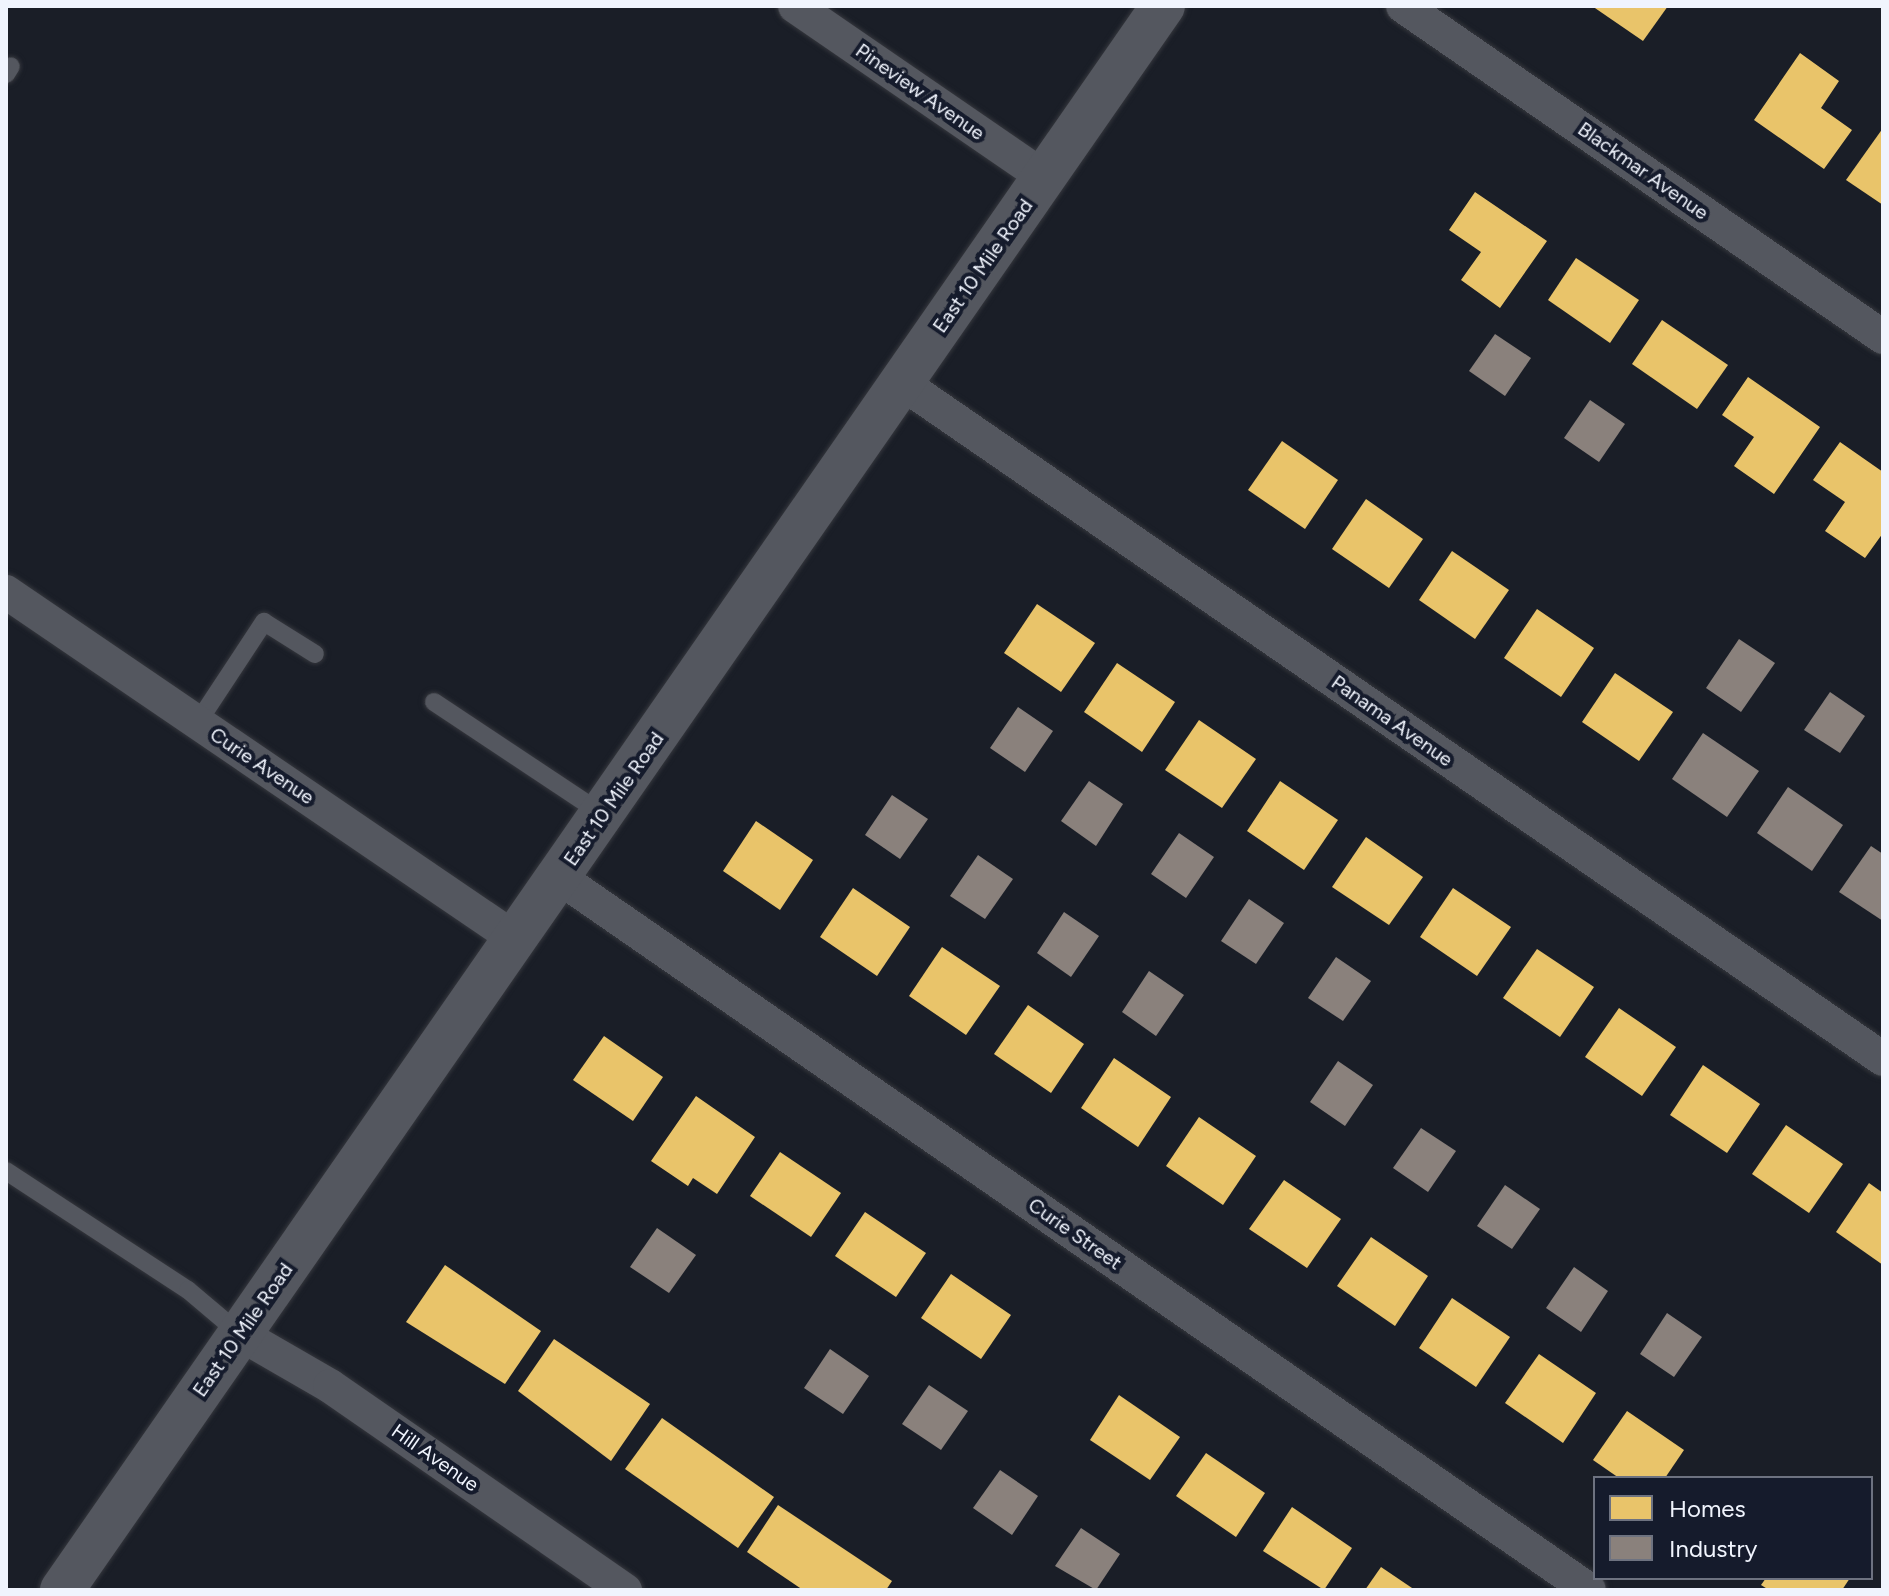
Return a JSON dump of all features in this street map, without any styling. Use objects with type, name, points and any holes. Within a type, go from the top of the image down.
[{"type":"main road","name":"East 10 Mile Road","points":[[62,1590],[517,940],[1163,6]]},
{"type":"street","name":"Pineview Avenue","points":[[795,6],[1045,178]]},
{"type":"street","name":"Blackmar Avenue","points":[[1403,6],[1883,337]]},
{"type":"street","name":"Panama Avenue","points":[[902,383],[1883,1059]]},
{"type":"street","name":"Curie Avenue","points":[[6,592],[517,940]]},
{"type":"street","name":"Curie Street","points":[[560,878],[1589,1590]]},
{"type":"street","name":"Hill Avenue","points":[[240,1334],[330,1386],[625,1590]]},
{"type":"lane","points":[[198,722],[264,622],[315,654]]},
{"type":"lane","points":[[434,702],[604,814]]},
{"type":"lane","points":[[6,1171],[188,1290],[240,1334]]},
{"type":"building: Homes","points":[[1592,6],[1668,6],[1643,41]]},
{"type":"building: Homes","points":[[1800,53],[1839,81],[1821,108],[1852,130],[1824,169],[1754,120]]},
{"type":"building: Homes","points":[[1883,128],[1883,205],[1846,180]]},
{"type":"building: Homes","points":[[1475,192],[1547,241],[1500,308],[1461,280],[1481,252],[1449,230]]},
{"type":"building: Homes","points":[[1576,258],[1639,300],[1610,343],[1548,300]]},
{"type":"building: Homes","points":[[1662,320],[1728,365],[1697,409],[1632,364]]},
{"type":"building: Homes","points":[[1748,377],[1820,427],[1774,494],[1734,466],[1754,437],[1722,415]]},
{"type":"building: Homes","points":[[1282,441],[1338,480],[1305,529],[1248,490]]},
{"type":"building: Homes","points":[[1840,442],[1883,472],[1883,533],[1865,558],[1825,531],[1845,502],[1813,480]]},
{"type":"building: Homes","points":[[1366,499],[1423,539],[1389,588],[1332,549]]},
{"type":"building: Homes","points":[[1452,551],[1509,590],[1475,639],[1419,600]]},
{"type":"building: Homes","points":[[1037,604],[1095,643],[1061,692],[1004,653]]},
{"type":"building: Homes","points":[[1537,609],[1594,648],[1561,697],[1504,658]]},
{"type":"building: Homes","points":[[1117,663],[1175,702],[1142,752],[1084,712]]},
{"type":"building: Homes","points":[[1615,673],[1673,712],[1639,761],[1582,722]]},
{"type":"building: Homes","points":[[1199,720],[1256,759],[1222,808],[1165,770]]},
{"type":"building: Homes","points":[[1280,781],[1338,820],[1304,870],[1247,831]]},
{"type":"building: Homes","points":[[756,821],[813,860],[780,910],[723,871]]},
{"type":"building: Homes","points":[[1366,837],[1423,877],[1389,925],[1332,887]]},
{"type":"building: Homes","points":[[853,888],[910,927],[877,976],[820,937]]},
{"type":"building: Homes","points":[[1453,888],[1511,927],[1477,976],[1420,937]]},
{"type":"building: Homes","points":[[942,947],[1000,986],[966,1035],[909,996]]},
{"type":"building: Homes","points":[[1537,949],[1594,987],[1560,1037],[1503,998]]},
{"type":"building: Homes","points":[[1028,1005],[1084,1044],[1051,1093],[994,1054]]},
{"type":"building: Homes","points":[[1619,1008],[1676,1047],[1642,1096],[1585,1057]]},
{"type":"building: Homes","points":[[604,1036],[663,1077],[633,1121],[573,1080]]},
{"type":"building: Homes","points":[[1114,1058],[1171,1097],[1138,1147],[1081,1108]]},
{"type":"building: Homes","points":[[1703,1065],[1760,1104],[1727,1153],[1670,1115]]},
{"type":"building: Homes","points":[[696,1096],[755,1137],[717,1194],[693,1178],[688,1186],[651,1161]]},
{"type":"building: Homes","points":[[1199,1117],[1256,1156],[1223,1205],[1166,1166]]},
{"type":"building: Homes","points":[[1786,1125],[1843,1164],[1809,1213],[1752,1174]]},
{"type":"building: Homes","points":[[780,1152],[841,1193],[811,1237],[750,1196]]},
{"type":"building: Homes","points":[[1284,1180],[1341,1219],[1307,1268],[1249,1229]]},
{"type":"building: Homes","points":[[1869,1183],[1883,1193],[1883,1265],[1836,1232]]},
{"type":"building: Homes","points":[[865,1212],[926,1253],[896,1297],[835,1256]]},
{"type":"building: Homes","points":[[1371,1237],[1428,1276],[1395,1326],[1337,1286]]},
{"type":"building: Homes","points":[[445,1265],[541,1331],[505,1384],[406,1322]]},
{"type":"building: Homes","points":[[951,1274],[1011,1315],[981,1359],[921,1318]]},
{"type":"building: Homes","points":[[1452,1298],[1510,1337],[1476,1387],[1419,1348]]},
{"type":"building: Homes","points":[[554,1339],[650,1404],[611,1461],[518,1391]]},
{"type":"building: Homes","points":[[1539,1354],[1596,1393],[1563,1443],[1505,1403]]},
{"type":"building: Homes","points":[[1119,1395],[1180,1437],[1150,1480],[1090,1440]]},
{"type":"building: Homes","points":[[1627,1411],[1684,1450],[1666,1476],[1616,1476],[1593,1460]]},
{"type":"building: Homes","points":[[662,1418],[774,1497],[738,1548],[625,1469]]},
{"type":"building: Homes","points":[[1206,1453],[1265,1493],[1236,1537],[1176,1496]]},
{"type":"building: Homes","points":[[778,1505],[892,1581],[886,1590],[803,1590],[747,1552]]},
{"type":"building: Homes","points":[[1292,1507],[1352,1548],[1324,1590],[1263,1551]]},
{"type":"building: Homes","points":[[1381,1567],[1415,1590],[1365,1590]]},
{"type":"building: Homes","points":[[1765,1580],[1849,1580],[1842,1590],[1769,1590],[1761,1585]]},
{"type":"building: Industry","points":[[1495,334],[1531,358],[1505,396],[1469,371]]},
{"type":"building: Industry","points":[[1590,400],[1625,424],[1599,462],[1564,438]]},
{"type":"building: Industry","points":[[1739,639],[1775,663],[1741,712],[1706,688]]},
{"type":"building: Industry","points":[[1830,692],[1865,716],[1840,753],[1804,730]]},
{"type":"building: Industry","points":[[1018,707],[1053,731],[1025,772],[990,748]]},
{"type":"building: Industry","points":[[1703,733],[1759,771],[1727,817],[1672,779]]},
{"type":"building: Industry","points":[[1089,781],[1123,804],[1096,846],[1061,821]]},
{"type":"building: Industry","points":[[1788,787],[1843,825],[1812,871],[1757,833]]},
{"type":"building: Industry","points":[[892,795],[928,819],[900,859],[865,835]]},
{"type":"building: Industry","points":[[1179,833],[1214,857],[1186,898],[1151,874]]},
{"type":"building: Industry","points":[[1871,846],[1883,854],[1883,921],[1839,892]]},
{"type":"building: Industry","points":[[978,855],[1013,879],[985,919],[950,896]]},
{"type":"building: Industry","points":[[1249,899],[1284,923],[1256,964],[1221,941]]},
{"type":"building: Industry","points":[[1064,912],[1099,936],[1071,977],[1037,953]]},
{"type":"building: Industry","points":[[1336,957],[1371,981],[1343,1021],[1308,998]]},
{"type":"building: Industry","points":[[1149,971],[1184,995],[1156,1036],[1122,1012]]},
{"type":"building: Industry","points":[[1338,1061],[1373,1085],[1345,1126],[1310,1102]]},
{"type":"building: Industry","points":[[1421,1128],[1456,1151],[1428,1192],[1393,1168]]},
{"type":"building: Industry","points":[[1505,1185],[1540,1209],[1512,1249],[1477,1226]]},
{"type":"building: Industry","points":[[657,1228],[696,1255],[669,1293],[630,1267]]},
{"type":"building: Industry","points":[[1574,1267],[1608,1291],[1581,1332],[1546,1308]]},
{"type":"building: Industry","points":[[1667,1313],[1702,1337],[1674,1377],[1640,1354]]},
{"type":"building: Industry","points":[[830,1349],[869,1376],[843,1414],[804,1388]]},
{"type":"building: Industry","points":[[929,1385],[968,1411],[941,1450],[902,1424]]},
{"type":"building: Industry","points":[[1000,1470],[1038,1496],[1012,1535],[973,1508]]},
{"type":"building: Industry","points":[[1081,1528],[1120,1554],[1096,1590],[1055,1566]]}]
